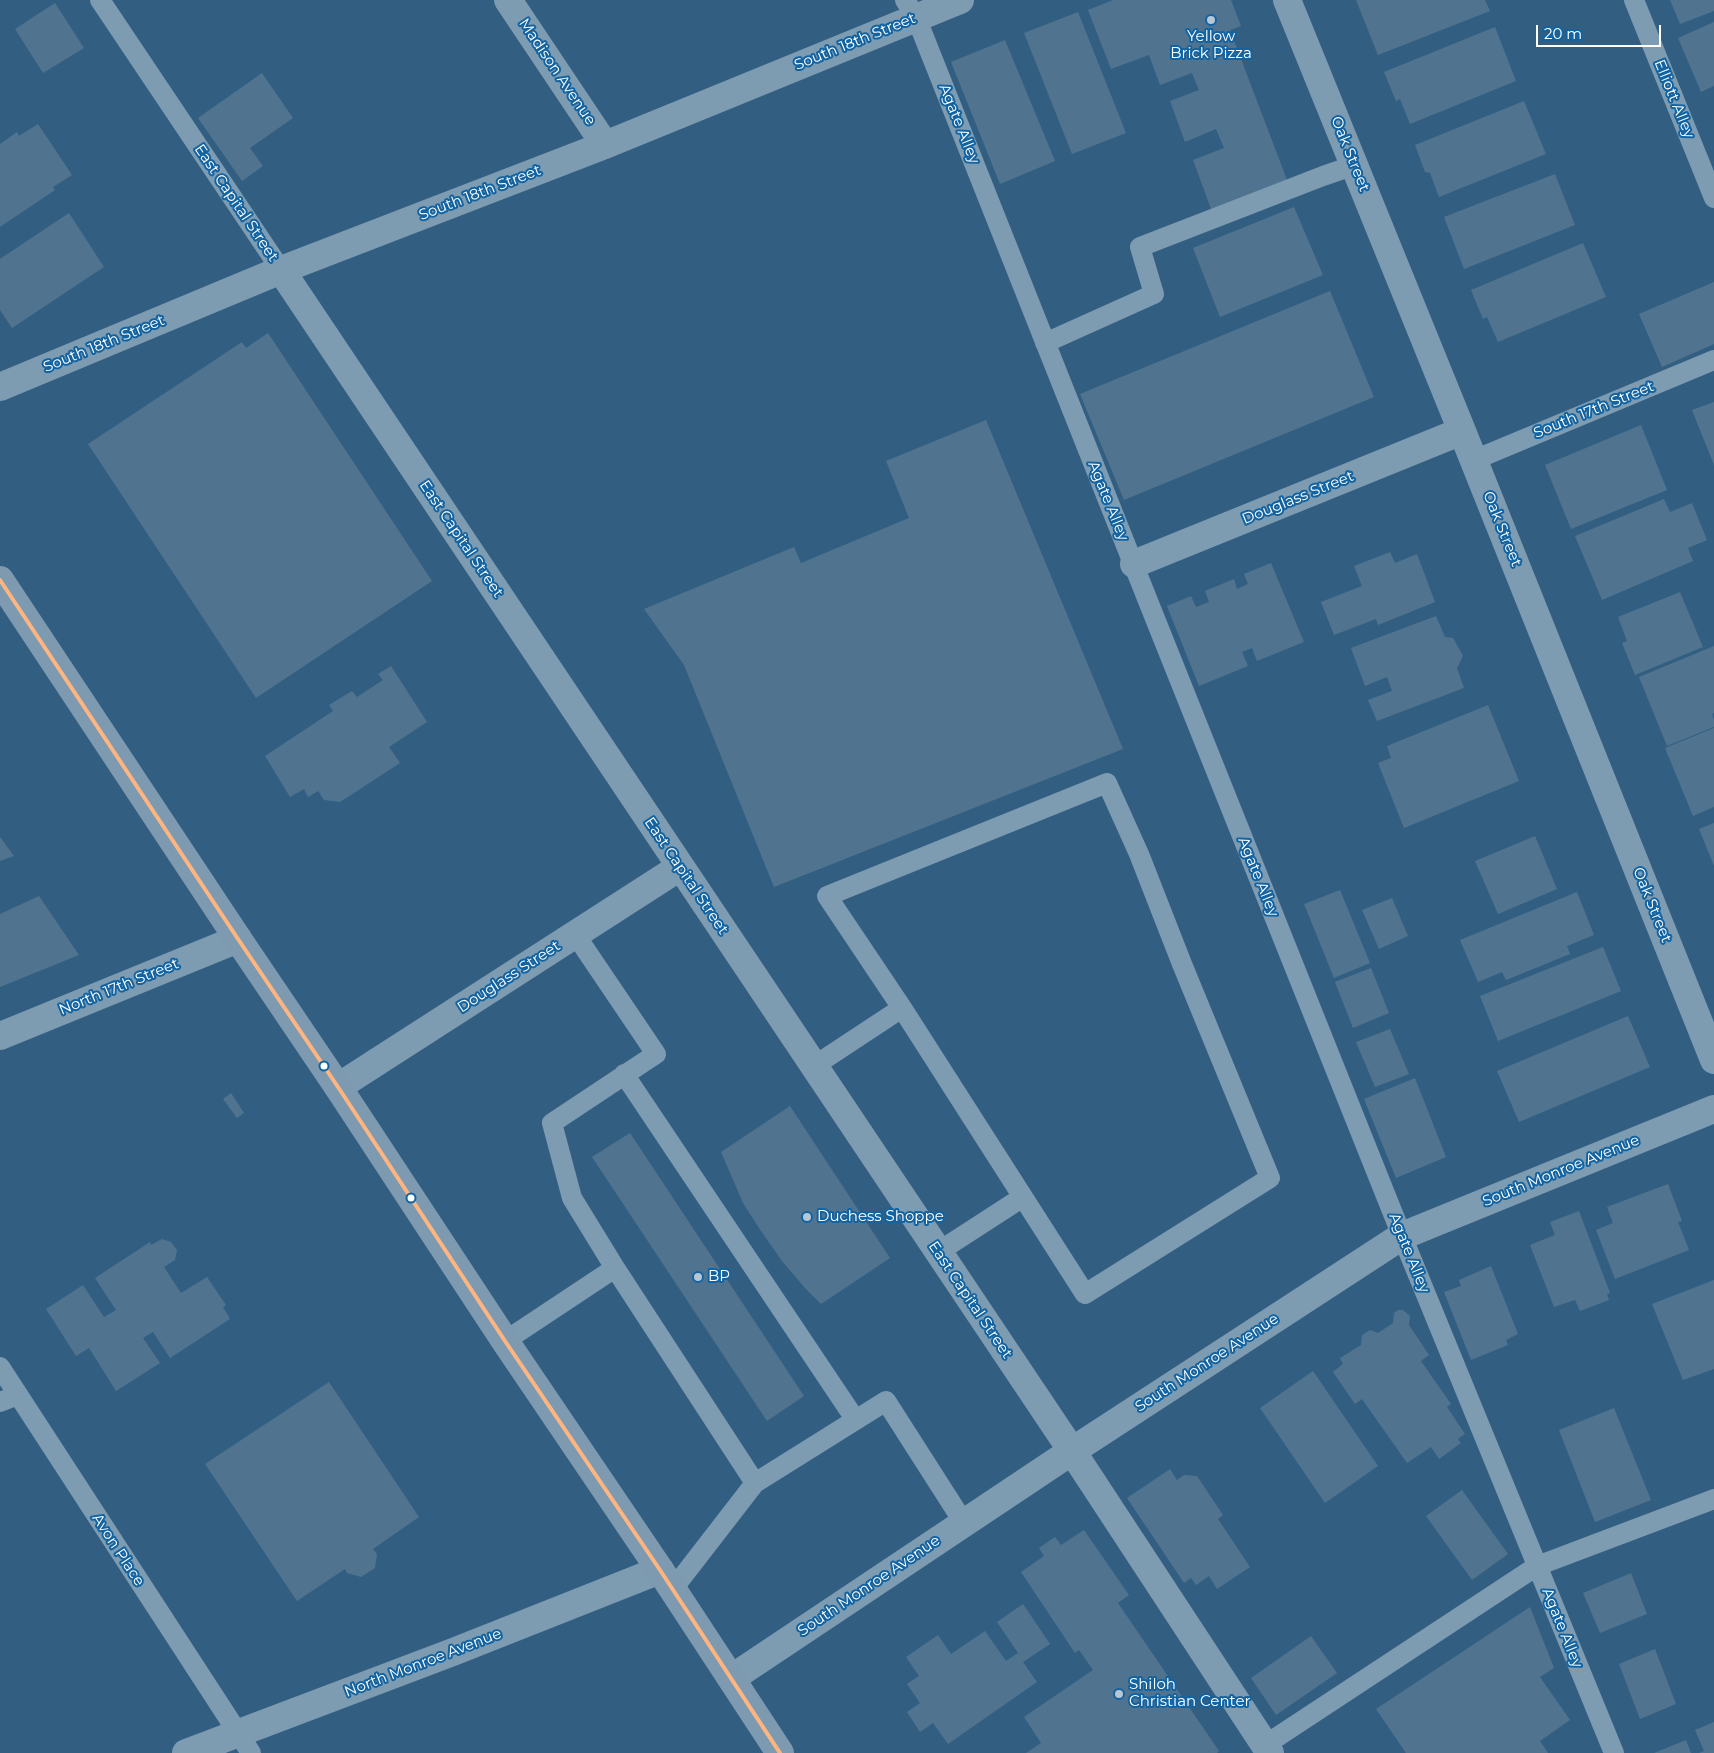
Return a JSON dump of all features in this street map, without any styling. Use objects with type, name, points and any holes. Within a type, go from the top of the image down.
[{"type":"main road","points":[[0,580],[505,1341],[732,1678],[780,1753]]},
{"type":"street","name":"Madison Avenue","points":[[508,0],[605,145]]},
{"type":"street","name":"South 18th Street","points":[[0,387],[281,270],[605,145],[911,8],[960,0]]},
{"type":"street","name":"Oak Street","points":[[1287,0],[1474,460],[1714,1060]]},
{"type":"street","name":"East Capital Street","points":[[281,270],[1072,1451],[1268,1749]]},
{"type":"street","name":"Douglass Street","points":[[1134,564],[1462,431]]},
{"type":"street","name":"Douglass Street","points":[[338,1087],[680,867]]},
{"type":"street","name":"North 17th Street","points":[[0,1036],[238,939]]},
{"type":"street","name":"South Monroe Avenue","points":[[732,1678],[1072,1451],[1402,1236],[1714,1109]]},
{"type":"street","name":"North Monroe Avenue","points":[[186,1753],[244,1743],[453,1652],[666,1580]]},
{"type":"lane","name":"East Capital Street","points":[[100,0],[281,270]]},
{"type":"lane","name":"Elliott Alley","points":[[1634,0],[1714,198]]},
{"type":"lane","name":"Agate Alley","points":[[911,8],[1402,1236],[1614,1753]]},
{"type":"lane","points":[[1046,343],[1154,294],[1140,247],[1323,176],[1355,166]]},
{"type":"lane","name":"South 17th Street","points":[[1474,460],[1714,360]]},
{"type":"lane","points":[[1107,783],[1139,854],[1270,1178],[1085,1294],[902,1008],[827,896],[1107,783]]},
{"type":"lane","points":[[576,934],[656,1054],[552,1123],[572,1198],[615,1268],[755,1483]]},
{"type":"lane","points":[[814,1066],[902,1008]]},
{"type":"lane","points":[[624,1074],[855,1420]]},
{"type":"lane","points":[[938,1252],[1023,1197]]},
{"type":"lane","points":[[505,1341],[615,1268]]},
{"type":"lane","name":"Avon Place","points":[[0,1367],[9,1399],[244,1743]]},
{"type":"lane","points":[[666,1580],[755,1483],[886,1401],[964,1523]]},
{"type":"lane","points":[[1268,1749],[1537,1566],[1714,1499]]},
{"type":"building","points":[[1113,0],[1231,0],[1241,26],[1230,30],[1287,180],[1211,209],[1193,160],[1224,148],[1216,129],[1185,142],[1170,101],[1199,90],[1192,73],[1160,85],[1149,55],[1111,69],[1088,10]]},
{"type":"building","points":[[1356,0],[1485,0],[1490,11],[1378,55]]},
{"type":"building","points":[[1670,0],[1714,0],[1714,11],[1680,24]]},
{"type":"building","points":[[55,3],[84,48],[43,73],[15,29]]},
{"type":"building","points":[[1078,12],[1126,133],[1072,154],[1024,33]]},
{"type":"building","points":[[1714,22],[1714,86],[1701,92],[1678,38]]},
{"type":"building","points":[[1495,27],[1516,81],[1410,124],[1400,99],[1396,101],[1384,72]]},
{"type":"building","points":[[1005,40],[1055,161],[1000,184],[951,62]]},
{"type":"building","points":[[262,73],[293,118],[250,148],[263,166],[242,181],[198,118]]},
{"type":"building","points":[[1524,101],[1546,154],[1439,197],[1430,173],[1425,172],[1415,145]]},
{"type":"building","points":[[38,124],[72,175],[53,187],[55,190],[0,227],[0,144],[17,132],[19,136]]},
{"type":"building","points":[[1555,174],[1575,225],[1464,269],[1444,217]]},
{"type":"building","points":[[1294,207],[1323,275],[1220,317],[1193,248]]},
{"type":"building","points":[[69,213],[104,267],[12,328],[0,310],[0,259]]},
{"type":"building","points":[[1583,243],[1606,297],[1498,342],[1487,317],[1483,319],[1471,290]]},
{"type":"building","points":[[1714,282],[1714,344],[1662,367],[1639,314]]},
{"type":"building","points":[[1330,291],[1374,397],[1124,500],[1080,394]]},
{"type":"building","points":[[268,333],[432,581],[256,698],[88,444],[242,342],[246,348]]},
{"type":"building","points":[[1714,402],[1714,465],[1692,410]]},
{"type":"building","points":[[986,420],[1123,749],[774,887],[684,665],[644,609],[794,547],[801,563],[909,518],[886,461]]},
{"type":"building","points":[[1641,425],[1667,490],[1571,529],[1545,465]]},
{"type":"building","points":[[1664,499],[1670,512],[1692,503],[1707,540],[1688,548],[1693,561],[1602,600],[1575,536]]},
{"type":"building","points":[[1390,552],[1395,563],[1417,554],[1435,602],[1378,625],[1376,619],[1334,635],[1321,602],[1362,586],[1354,566]]},
{"type":"building","points":[[1271,563],[1304,642],[1257,661],[1252,648],[1242,652],[1248,666],[1199,686],[1167,606],[1191,596],[1196,607],[1209,602],[1205,591],[1234,579],[1237,589],[1248,584],[1244,574]]},
{"type":"building","points":[[1680,592],[1703,647],[1635,675],[1622,643],[1627,641],[1618,617]]},
{"type":"building","points":[[1436,616],[1445,637],[1453,638],[1463,656],[1457,668],[1464,688],[1377,721],[1368,700],[1392,691],[1387,677],[1365,686],[1351,648]]},
{"type":"building","points":[[1714,646],[1714,713],[1712,714],[1714,727],[1667,746],[1639,677]]},
{"type":"building","points":[[391,666],[427,722],[389,747],[400,763],[340,802],[324,800],[318,791],[308,797],[304,789],[290,797],[265,756],[333,711],[329,705],[352,691],[357,697],[383,680],[378,674]]},
{"type":"building","points":[[1488,705],[1519,781],[1404,828],[1378,763],[1391,758],[1387,746]]},
{"type":"building","points":[[1714,728],[1714,807],[1693,816],[1665,748]]},
{"type":"building","points":[[1714,823],[1714,866],[1699,829]]},
{"type":"building","points":[[1535,836],[1557,889],[1498,914],[1475,861]]},
{"type":"building","points":[[0,837],[14,856],[0,861]]},
{"type":"building","points":[[1340,890],[1370,963],[1334,978],[1304,904]]},
{"type":"building","points":[[1577,892],[1594,935],[1567,946],[1570,954],[1506,980],[1502,972],[1478,982],[1460,940]]},
{"type":"building","points":[[39,896],[79,955],[0,987],[0,914]]},
{"type":"building","points":[[1392,898],[1408,936],[1379,949],[1362,910]]},
{"type":"building","points":[[1603,947],[1621,991],[1498,1041],[1480,996]]},
{"type":"building","points":[[1371,968],[1389,1013],[1353,1028],[1335,982]]},
{"type":"building","points":[[1628,1016],[1650,1067],[1519,1122],[1497,1071]]},
{"type":"building","points":[[1390,1029],[1409,1074],[1375,1087],[1356,1042]]},
{"type":"building","points":[[1415,1078],[1446,1157],[1396,1178],[1364,1099]]},
{"type":"building","points":[[231,1093],[244,1113],[237,1118],[223,1099]]},
{"type":"building","name":"Duchess Shoppe","points":[[790,1106],[890,1258],[821,1304],[782,1261],[761,1231],[743,1203],[721,1152]]},
{"type":"building","name":"BP","points":[[630,1133],[804,1396],[767,1421],[592,1157]]},
{"type":"building","points":[[1668,1184],[1682,1221],[1678,1222],[1689,1250],[1615,1279],[1596,1230],[1613,1223],[1607,1207]]},
{"type":"building","points":[[1579,1211],[1610,1293],[1607,1294],[1609,1300],[1580,1311],[1575,1300],[1554,1307],[1530,1245],[1555,1235],[1550,1222]]},
{"type":"building","points":[[162,1239],[171,1242],[177,1250],[175,1260],[164,1267],[181,1293],[207,1277],[226,1305],[223,1307],[230,1319],[170,1358],[153,1332],[143,1338],[160,1363],[116,1391],[89,1348],[76,1356],[46,1309],[83,1285],[104,1317],[116,1310],[95,1278],[150,1242],[151,1245]]},
{"type":"building","points":[[1491,1266],[1518,1334],[1506,1340],[1508,1345],[1471,1360],[1444,1292],[1461,1286],[1459,1280]]},
{"type":"building","points":[[1714,1280],[1714,1369],[1683,1380],[1652,1304]]},
{"type":"building","points":[[1398,1310],[1403,1310],[1410,1316],[1409,1325],[1429,1355],[1421,1361],[1451,1404],[1447,1407],[1465,1434],[1458,1439],[1461,1443],[1439,1459],[1431,1447],[1407,1463],[1362,1399],[1355,1404],[1333,1372],[1343,1364],[1340,1358],[1361,1345],[1362,1335],[1370,1330],[1378,1333],[1393,1323],[1394,1313]]},
{"type":"building","points":[[1313,1371],[1378,1466],[1325,1503],[1260,1408]]},
{"type":"building","points":[[329,1382],[419,1517],[373,1549],[377,1554],[375,1568],[361,1577],[347,1573],[345,1569],[297,1601],[205,1464]]},
{"type":"building","points":[[1614,1408],[1651,1500],[1595,1522],[1559,1430]]},
{"type":"building","points":[[1170,1469],[1177,1480],[1184,1475],[1197,1476],[1223,1515],[1218,1519],[1250,1567],[1217,1589],[1209,1576],[1196,1585],[1191,1578],[1184,1583],[1127,1498]]},
{"type":"building","points":[[1462,1490],[1508,1554],[1472,1580],[1426,1516]]},
{"type":"building","points":[[1084,1530],[1129,1595],[1118,1603],[1219,1751],[1217,1753],[1026,1753],[1041,1743],[1024,1717],[1093,1670],[1079,1650],[1075,1653],[1021,1572],[1044,1556],[1039,1548],[1055,1537],[1061,1545]]},
{"type":"building","points":[[1631,1573],[1647,1614],[1600,1633],[1583,1593]]},
{"type":"building","points":[[1023,1604],[1050,1644],[1023,1662],[1037,1682],[948,1744],[933,1723],[920,1732],[907,1712],[920,1703],[907,1684],[919,1676],[906,1657],[938,1635],[951,1654],[985,1631],[1006,1661],[1018,1653],[997,1622]]},
{"type":"building","points":[[1530,1607],[1554,1668],[1540,1677],[1570,1720],[1540,1741],[1548,1753],[1406,1753],[1376,1709]]},
{"type":"building","points":[[1311,1636],[1337,1673],[1276,1715],[1251,1678]]},
{"type":"building","points":[[1655,1649],[1676,1704],[1640,1719],[1619,1664]]},
{"type":"building","points":[[1714,1722],[1714,1753],[1699,1753],[1704,1751],[1695,1730]]},
{"type":"building","points":[[1686,1740],[1691,1753],[1654,1753]]},
{"type":"transit line","points":[[0,580],[780,1753]]},
{"type":"place","name":"Yellow Brick Pizza","points":[[1211,20]]},
{"type":"place","name":"Duchess Shoppe","points":[[807,1217]]},
{"type":"place","name":"BP","points":[[698,1277]]},
{"type":"place","name":"Shiloh Christian Center","points":[[1119,1694]]}]
